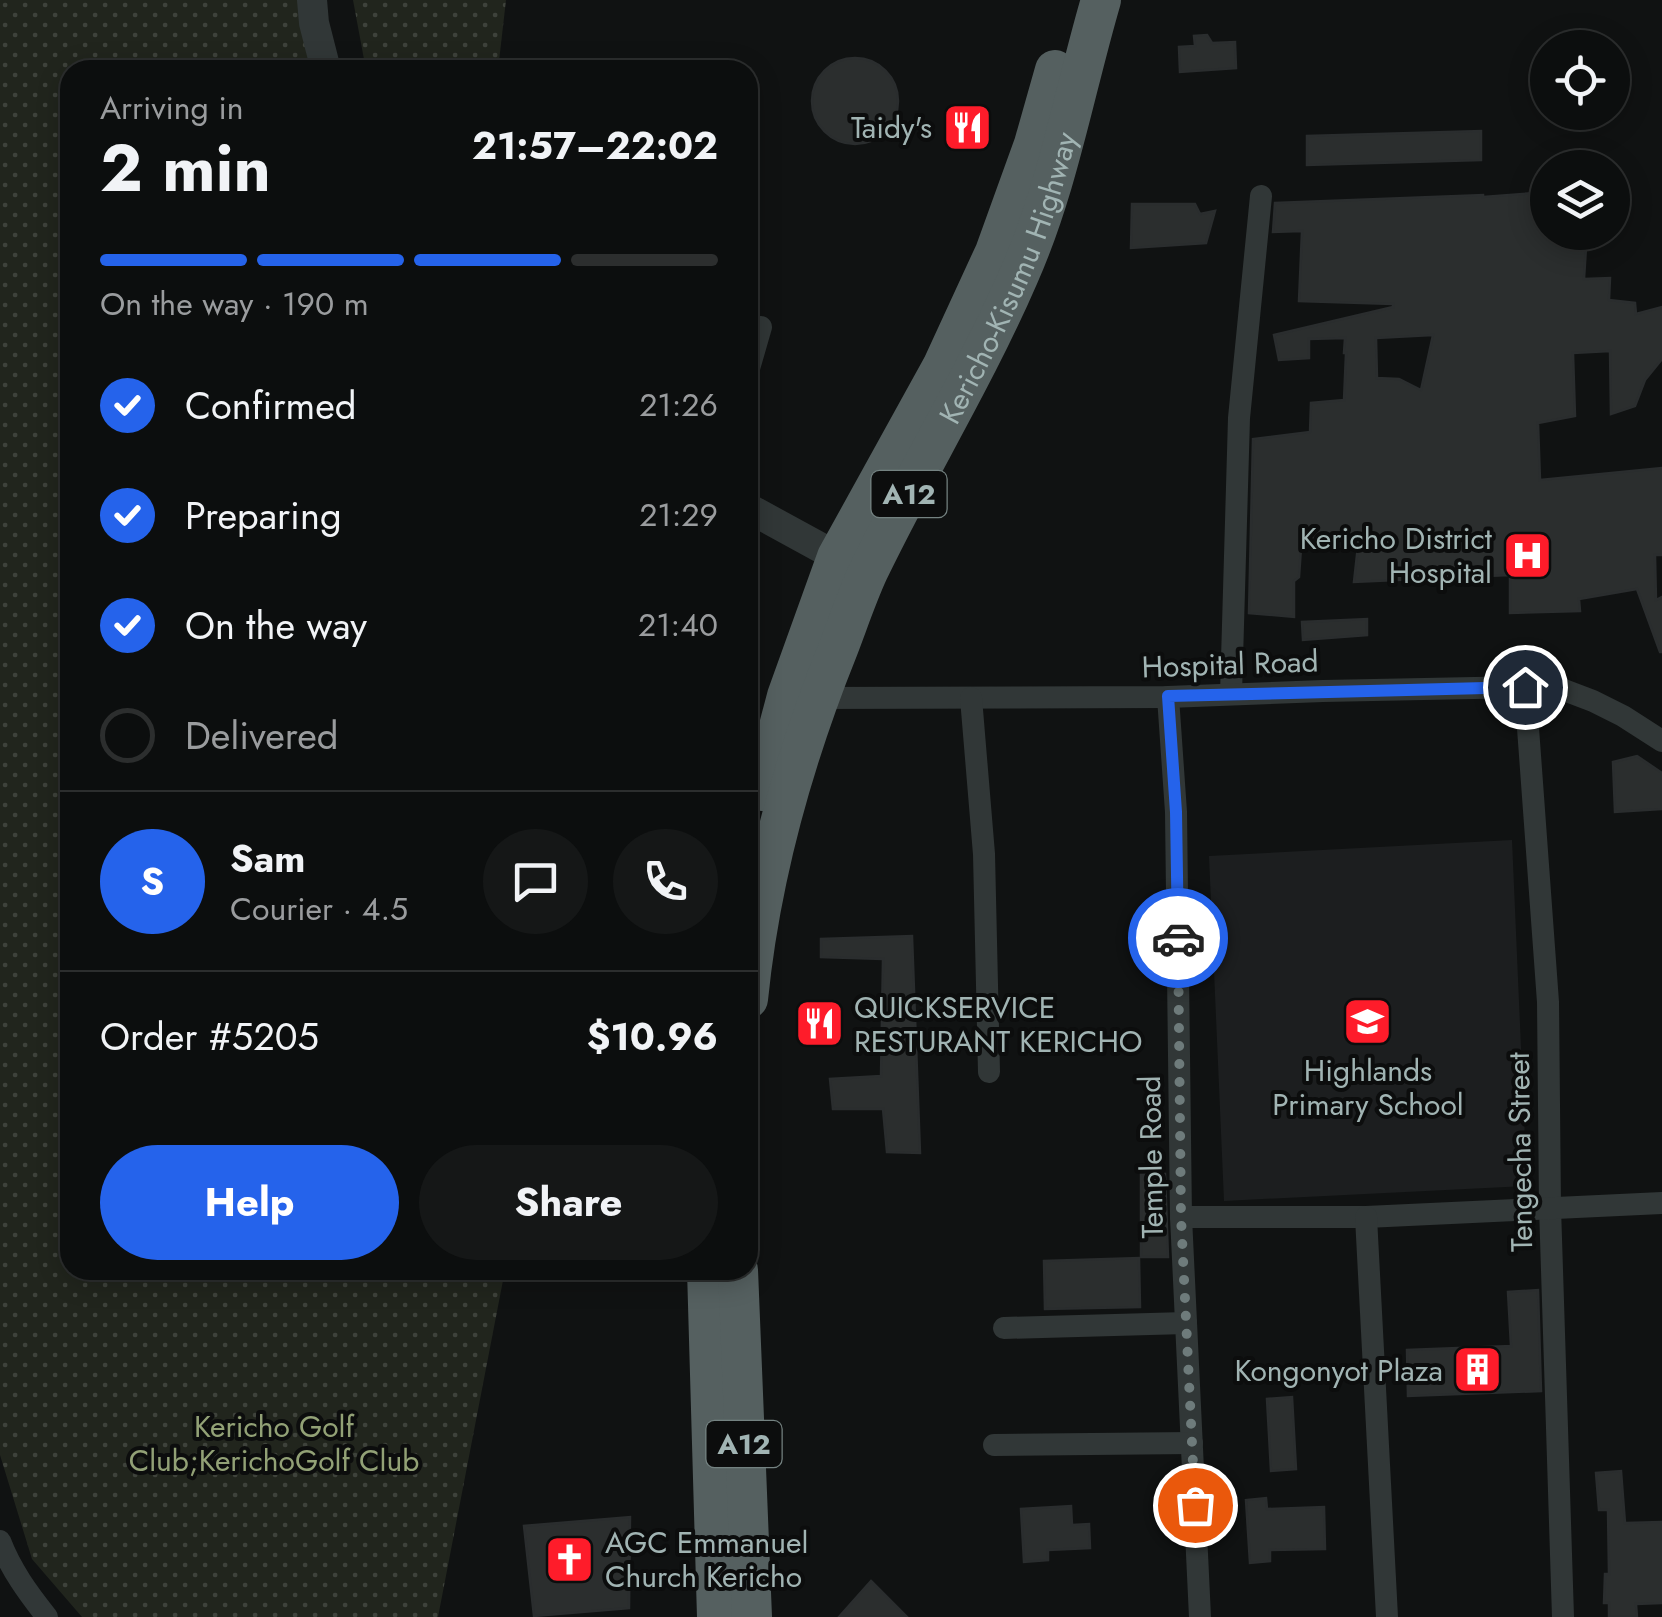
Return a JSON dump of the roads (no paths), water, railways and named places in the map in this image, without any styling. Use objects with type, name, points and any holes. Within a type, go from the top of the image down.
[{"type":"highway","name":"Kericho-Kisumu Highway","points":[[758,821],[852,565],[995,252],[1034,144],[1077,0]]},
{"type":"highway","name":"Kericho-Kisumu Highway","points":[[852,565],[969,378],[1020,273],[1058,165],[1101,0]]},
{"type":"highway","name":"Kericho-Kisumu Highway","points":[[758,927],[803,697]]},
{"type":"highway","name":"A12","points":[[707,1280],[717,1617]]},
{"type":"highway","name":"A12","points":[[738,1280],[752,1617]]},
{"type":"street","points":[[312,0],[324,60]]},
{"type":"street","points":[[1231,694],[1239,418],[1261,196]]},
{"type":"street","points":[[758,337],[761,327]]},
{"type":"street","points":[[758,513],[852,565]]},
{"type":"street","name":"Hospital Road","points":[[803,697],[1168,696],[1525,687],[1564,690],[1593,700],[1662,741]]},
{"type":"street","name":"Tengecha Street","points":[[1525,687],[1548,1002],[1563,1617]]},
{"type":"street","name":"Temple Road","points":[[1168,696],[1176,812],[1181,1217],[1200,1617]]},
{"type":"street","points":[[972,698],[984,854],[989,1072]]},
{"type":"street","points":[[1181,1217],[1366,1216],[1662,1203]]},
{"type":"street","points":[[1366,1216],[1388,1617]]},
{"type":"street","points":[[1004,1328],[1186,1323]]},
{"type":"street","points":[[994,1445],[1192,1442]]},
{"type":"street","points":[[0,1541],[7,1560],[46,1617]]},
{"type":"place","name":"Taidy's","points":[[967,127]]},
{"type":"place","name":"Kericho District Hospital","points":[[1527,555]]},
{"type":"place","name":"Highlands Primary School","points":[[1368,1021]]},
{"type":"place","name":"QUICKSERVICE RESTURANT KERICHO","points":[[819,1024]]},
{"type":"place","name":"Kongonyot Plaza","points":[[1478,1370]]},
{"type":"place","name":"AGC Emmanuel Church Kericho","points":[[570,1559]]},
{"type":"park label","name":"Kericho Golf Club;KerichoGolf Club","points":[[274,1443]]}]
